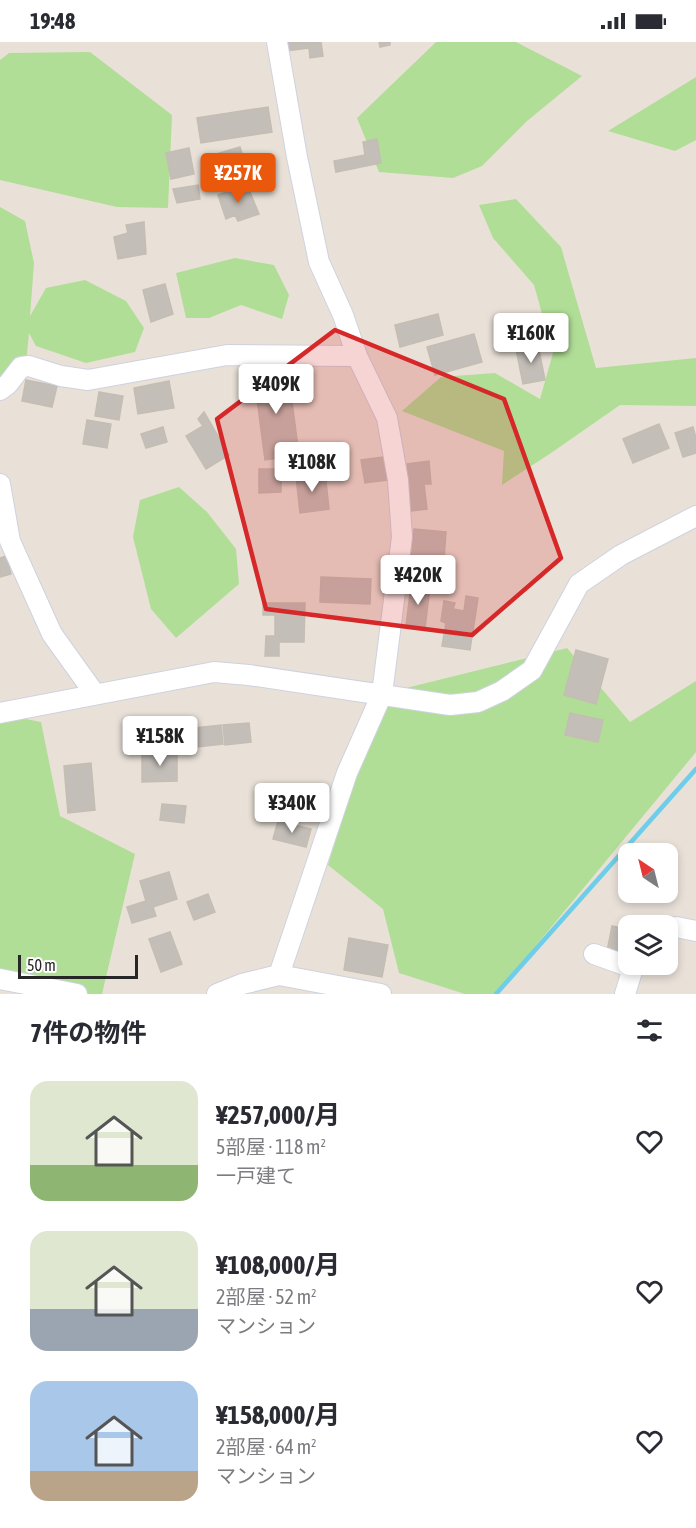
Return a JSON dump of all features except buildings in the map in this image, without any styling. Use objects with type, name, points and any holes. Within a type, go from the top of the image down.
[{"type":"street","points":[[277,42],[297,158],[319,262],[343,315],[357,356],[387,418],[402,537],[382,694],[347,773],[279,975]]},
{"type":"street","points":[[0,390],[21,368],[29,366],[61,376],[88,380],[227,356],[357,356]]},
{"type":"street","points":[[0,484],[10,541],[52,634],[95,694]]},
{"type":"street","points":[[0,713],[214,672],[249,675],[450,705],[478,702],[502,691],[532,670],[579,584],[621,555],[696,516]]},
{"type":"street","points":[[678,927],[696,931]]},
{"type":"street","points":[[594,954],[633,968],[625,994]]},
{"type":"street","points":[[217,994],[243,984],[279,975],[381,994]]},
{"type":"street","points":[[0,979],[77,994]]},
{"type":"highlighted area","points":[[335,330],[504,399],[561,558],[472,635],[266,609],[217,419]]},
{"type":"green space","points":[[436,42],[516,42],[582,76],[527,121],[482,166],[453,178],[379,172],[357,118]]},
{"type":"green space","points":[[90,52],[172,115],[168,208],[117,207],[0,180],[0,60],[9,53]]},
{"type":"green space","points":[[696,77],[696,140],[675,151],[608,131]]},
{"type":"green space","points":[[516,199],[561,247],[596,368],[696,358],[696,406],[620,405],[502,485],[504,451],[402,411],[441,377],[495,373],[540,399],[553,353],[534,285],[493,238],[479,205]]},
{"type":"green space","points":[[0,207],[25,221],[34,263],[30,316],[46,288],[85,280],[126,301],[144,328],[135,352],[86,363],[36,346],[29,333],[26,363],[0,381]]},
{"type":"green space","points":[[235,258],[274,265],[289,295],[282,319],[241,305],[209,318],[186,318],[176,273]]},
{"type":"green space","points":[[179,487],[207,512],[236,549],[239,584],[176,638],[151,609],[133,537],[140,500]]},
{"type":"green space","points":[[567,648],[630,722],[696,681],[696,752],[621,843],[618,843],[618,846],[496,994],[465,994],[399,973],[383,909],[328,865],[382,694]]},
{"type":"green space","points":[[0,714],[41,722],[60,816],[135,854],[102,994],[82,994],[0,973]]},
{"type":"waterway","points":[[496,994],[696,769]]}]
